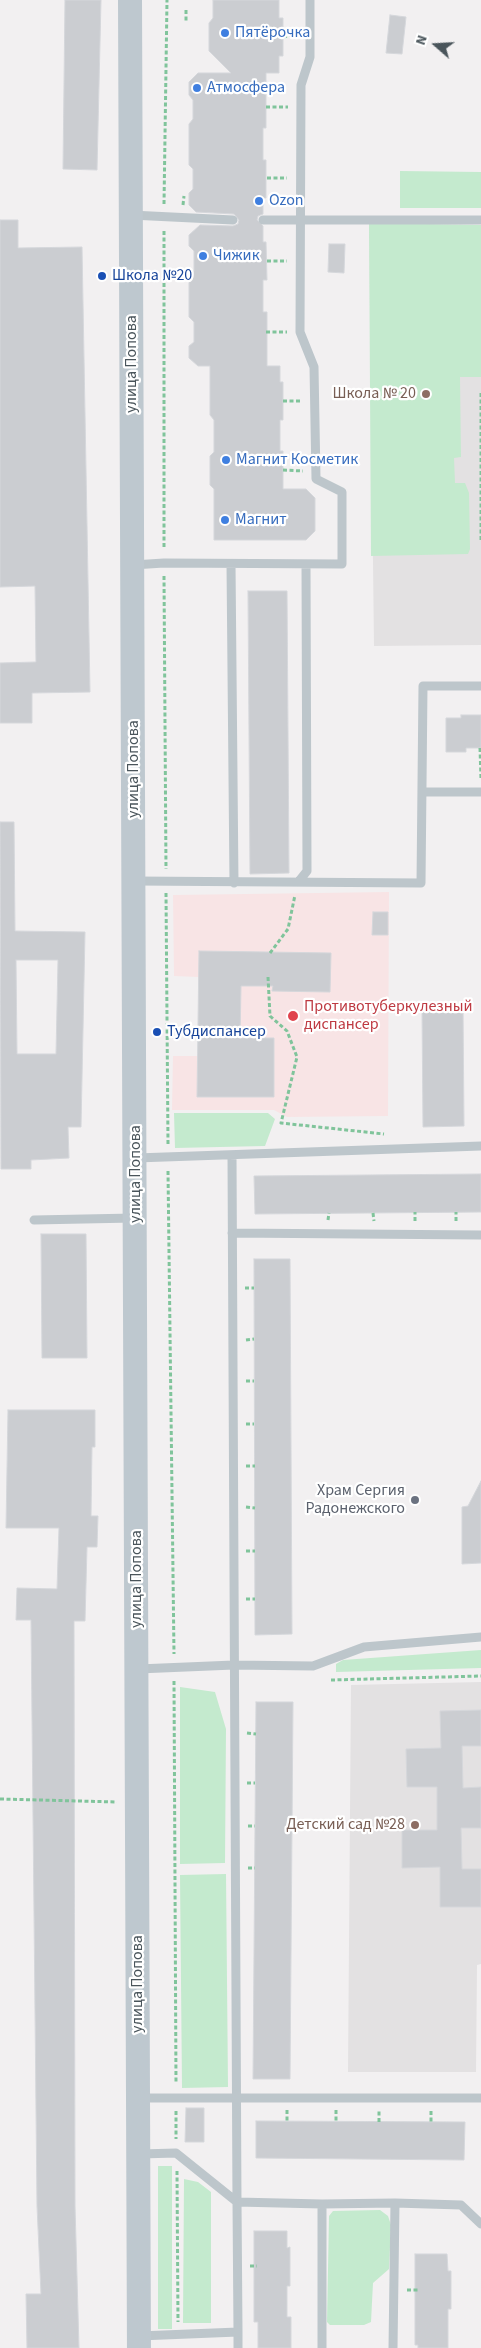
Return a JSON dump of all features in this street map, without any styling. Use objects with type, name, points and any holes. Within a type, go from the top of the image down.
[{"type":"street","name":"улица Попова","points":[[130,0],[138,1669],[139,2342]]},
{"type":"lane","points":[[133,564],[342,564],[342,492],[316,479],[314,367],[300,332],[301,85],[310,57],[310,0]]},
{"type":"lane","points":[[131,215],[233,220]]},
{"type":"lane","points":[[264,220],[481,220]]},
{"type":"lane","points":[[231,564],[234,883]]},
{"type":"lane","points":[[300,881],[307,871],[306,564]]},
{"type":"lane","points":[[134,881],[421,883],[423,686],[481,686]]},
{"type":"lane","points":[[422,792],[481,792]]},
{"type":"lane","points":[[136,1158],[481,1146]]},
{"type":"lane","points":[[232,1155],[238,2348]]},
{"type":"lane","points":[[34,1220],[136,1218]]},
{"type":"lane","points":[[232,1233],[481,1235]]},
{"type":"lane","points":[[138,1669],[234,1665],[313,1666],[364,1647],[481,1637]]},
{"type":"lane","points":[[139,2098],[481,2098]]},
{"type":"lane","points":[[139,2154],[176,2153],[237,2202],[461,2205],[481,2224]]},
{"type":"lane","points":[[393,2348],[395,2203]]},
{"type":"lane","points":[[322,2204],[322,2348]]},
{"type":"lane","points":[[139,2342],[178,2335],[238,2332]]},
{"type":"path","points":[[167,0],[164,217],[164,563],[178,2335]]},
{"type":"path","points":[[186,10],[186,21]]},
{"type":"path","points":[[266,107],[301,106]]},
{"type":"path","points":[[267,178],[300,178]]},
{"type":"path","points":[[183,206],[184,196]]},
{"type":"path","points":[[267,261],[300,261]]},
{"type":"path","points":[[266,332],[300,332]]},
{"type":"path","points":[[481,393],[481,542]]},
{"type":"path","points":[[284,470],[316,471]]},
{"type":"path","points":[[480,748],[481,792]]},
{"type":"path","points":[[270,953],[288,930],[300,881]]},
{"type":"path","points":[[268,977],[270,1016],[287,1031],[297,1057],[281,1123],[386,1134]]},
{"type":"path","points":[[331,1680],[481,1676]]},
{"type":"path","points":[[0,1799],[138,1803]]},
{"type":"shaded area","name":"Школа № 20","points":[[369,223],[481,225],[481,645],[374,646]]},
{"type":"shaded area","name":"Противотуберкулезный диспансер","points":[[389,892],[388,1116],[287,1117],[274,1110],[172,1110],[173,1056],[198,1056],[198,977],[174,976],[173,895]]},
{"type":"shaded area","name":"Детский сад №28","points":[[481,1682],[481,1964],[477,1965],[476,2072],[348,2072],[351,1685]]},
{"type":"green space","points":[[400,171],[481,172],[481,208],[400,208]]},
{"type":"green space","name":"Школа № 20","points":[[369,223],[481,225],[481,377],[460,377],[461,457],[454,458],[455,483],[465,483],[469,493],[470,549],[468,554],[371,556]]},
{"type":"green space","points":[[174,1113],[268,1113],[275,1119],[265,1146],[175,1148]]},
{"type":"green space","points":[[481,1650],[481,1668],[336,1672],[336,1664],[343,1660]]},
{"type":"green space","points":[[180,1687],[215,1692],[226,1729],[225,1863],[180,1864]]},
{"type":"green space","points":[[226,1874],[228,2087],[182,2088],[180,1875]]},
{"type":"green space","points":[[158,2166],[172,2166],[172,2329],[158,2329]]},
{"type":"green space","points":[[184,2179],[198,2182],[211,2192],[211,2323],[183,2323]]},
{"type":"green space","points":[[380,2210],[388,2216],[391,2225],[389,2269],[373,2283],[371,2322],[364,2325],[330,2325],[327,2322],[329,2216],[333,2211]]},
{"type":"building","points":[[65,0],[101,0],[97,170],[63,169]]},
{"type":"building","points":[[213,0],[279,0],[279,18],[283,18],[283,56],[279,56],[279,73],[266,73],[266,128],[263,128],[263,160],[266,160],[266,198],[263,198],[263,214],[258,216],[257,220],[263,226],[263,242],[266,242],[267,280],[263,280],[263,312],[267,312],[267,366],[280,366],[280,382],[283,382],[283,420],[280,420],[280,451],[283,451],[283,489],[306,489],[315,498],[315,531],[306,540],[214,540],[214,489],[210,485],[210,456],[214,452],[214,420],[210,415],[210,366],[198,366],[189,358],[189,346],[194,342],[194,322],[189,317],[189,275],[194,271],[194,251],[189,246],[189,235],[200,225],[233,226],[238,224],[239,220],[234,214],[196,212],[189,205],[189,193],[193,189],[193,169],[189,165],[189,124],[193,119],[193,100],[189,95],[189,82],[198,73],[231,73],[209,51],[209,23],[213,18]]},
{"type":"building","points":[[390,15],[406,17],[402,54],[386,53]]},
{"type":"building","points":[[0,220],[18,220],[18,248],[82,247],[90,692],[32,693],[32,723],[0,723],[0,663],[36,662],[35,586],[0,587]]},
{"type":"building","points":[[329,244],[345,244],[344,273],[328,272]]},
{"type":"building","points":[[248,591],[287,591],[289,873],[250,874]]},
{"type":"building","points":[[461,715],[481,715],[481,748],[466,748],[466,752],[446,752],[446,718],[461,718]]},
{"type":"building","points":[[0,822],[14,822],[15,931],[85,932],[81,1127],[68,1127],[69,1158],[31,1160],[31,1169],[1,1169]],"holes":[[[16,960],[58,960],[56,1054],[17,1054]]]},
{"type":"building","points":[[373,912],[388,912],[388,935],[372,935]]},
{"type":"building","points":[[199,951],[331,953],[330,992],[272,991],[273,986],[241,986],[240,1038],[274,1038],[274,1097],[197,1097]]},
{"type":"building","points":[[463,1007],[464,1126],[423,1127],[422,1008]]},
{"type":"building","points":[[481,1174],[481,1212],[255,1214],[254,1176]]},
{"type":"building","points":[[41,1234],[86,1234],[87,1358],[42,1358]]},
{"type":"building","points":[[254,1259],[290,1259],[292,1634],[255,1635]]},
{"type":"building","points":[[8,1410],[95,1410],[95,1447],[92,1447],[91,1516],[98,1516],[97,1547],[87,1547],[85,1621],[74,1621],[75,2206],[79,2348],[27,2348],[26,2294],[41,2294],[37,2206],[31,1620],[16,1620],[17,1588],[57,1589],[59,1528],[6,1528]]},
{"type":"building","points":[[481,1481],[481,1563],[462,1564],[462,1507],[468,1506]]},
{"type":"building","points":[[256,1702],[293,1702],[290,2079],[253,2079]]},
{"type":"building","points":[[481,1710],[481,1746],[462,1746],[463,1788],[481,1787],[481,1828],[461,1828],[462,1869],[481,1869],[481,1907],[440,1907],[440,1867],[402,1868],[402,1830],[437,1830],[437,1787],[407,1787],[406,1749],[441,1748],[440,1711]]},
{"type":"building","points":[[186,2108],[204,2108],[204,2142],[185,2142]]},
{"type":"building","points":[[256,2121],[465,2122],[464,2160],[256,2158]]},
{"type":"building","points":[[254,2231],[287,2231],[287,2248],[290,2247],[290,2286],[287,2286],[287,2317],[291,2317],[291,2348],[258,2348],[258,2322],[254,2322]]},
{"type":"building","points":[[415,2254],[447,2254],[448,2271],[451,2271],[451,2309],[448,2309],[448,2348],[418,2348],[418,2345],[415,2345]]},
{"type":"place","name":"Пятёрочка","points":[[225,33]]},
{"type":"place","name":"Атмосфера","points":[[197,88]]},
{"type":"place","name":"Ozon","points":[[259,201]]},
{"type":"place","name":"Чижик","points":[[203,256]]},
{"type":"place","name":"Школа №20","points":[[102,276]]},
{"type":"place","name":"Школа № 20","points":[[426,394]]},
{"type":"place","name":"Магнит Косметик","points":[[226,460]]},
{"type":"place","name":"Магнит","points":[[225,520]]},
{"type":"place","name":"Противотуберкулезный диспансер","points":[[293,1016]]},
{"type":"place","name":"Тубдиспансер","points":[[157,1032]]},
{"type":"place","name":"Храм Сергия Радонежского","points":[[415,1500]]},
{"type":"place","name":"Детский сад №28","points":[[415,1825]]}]
